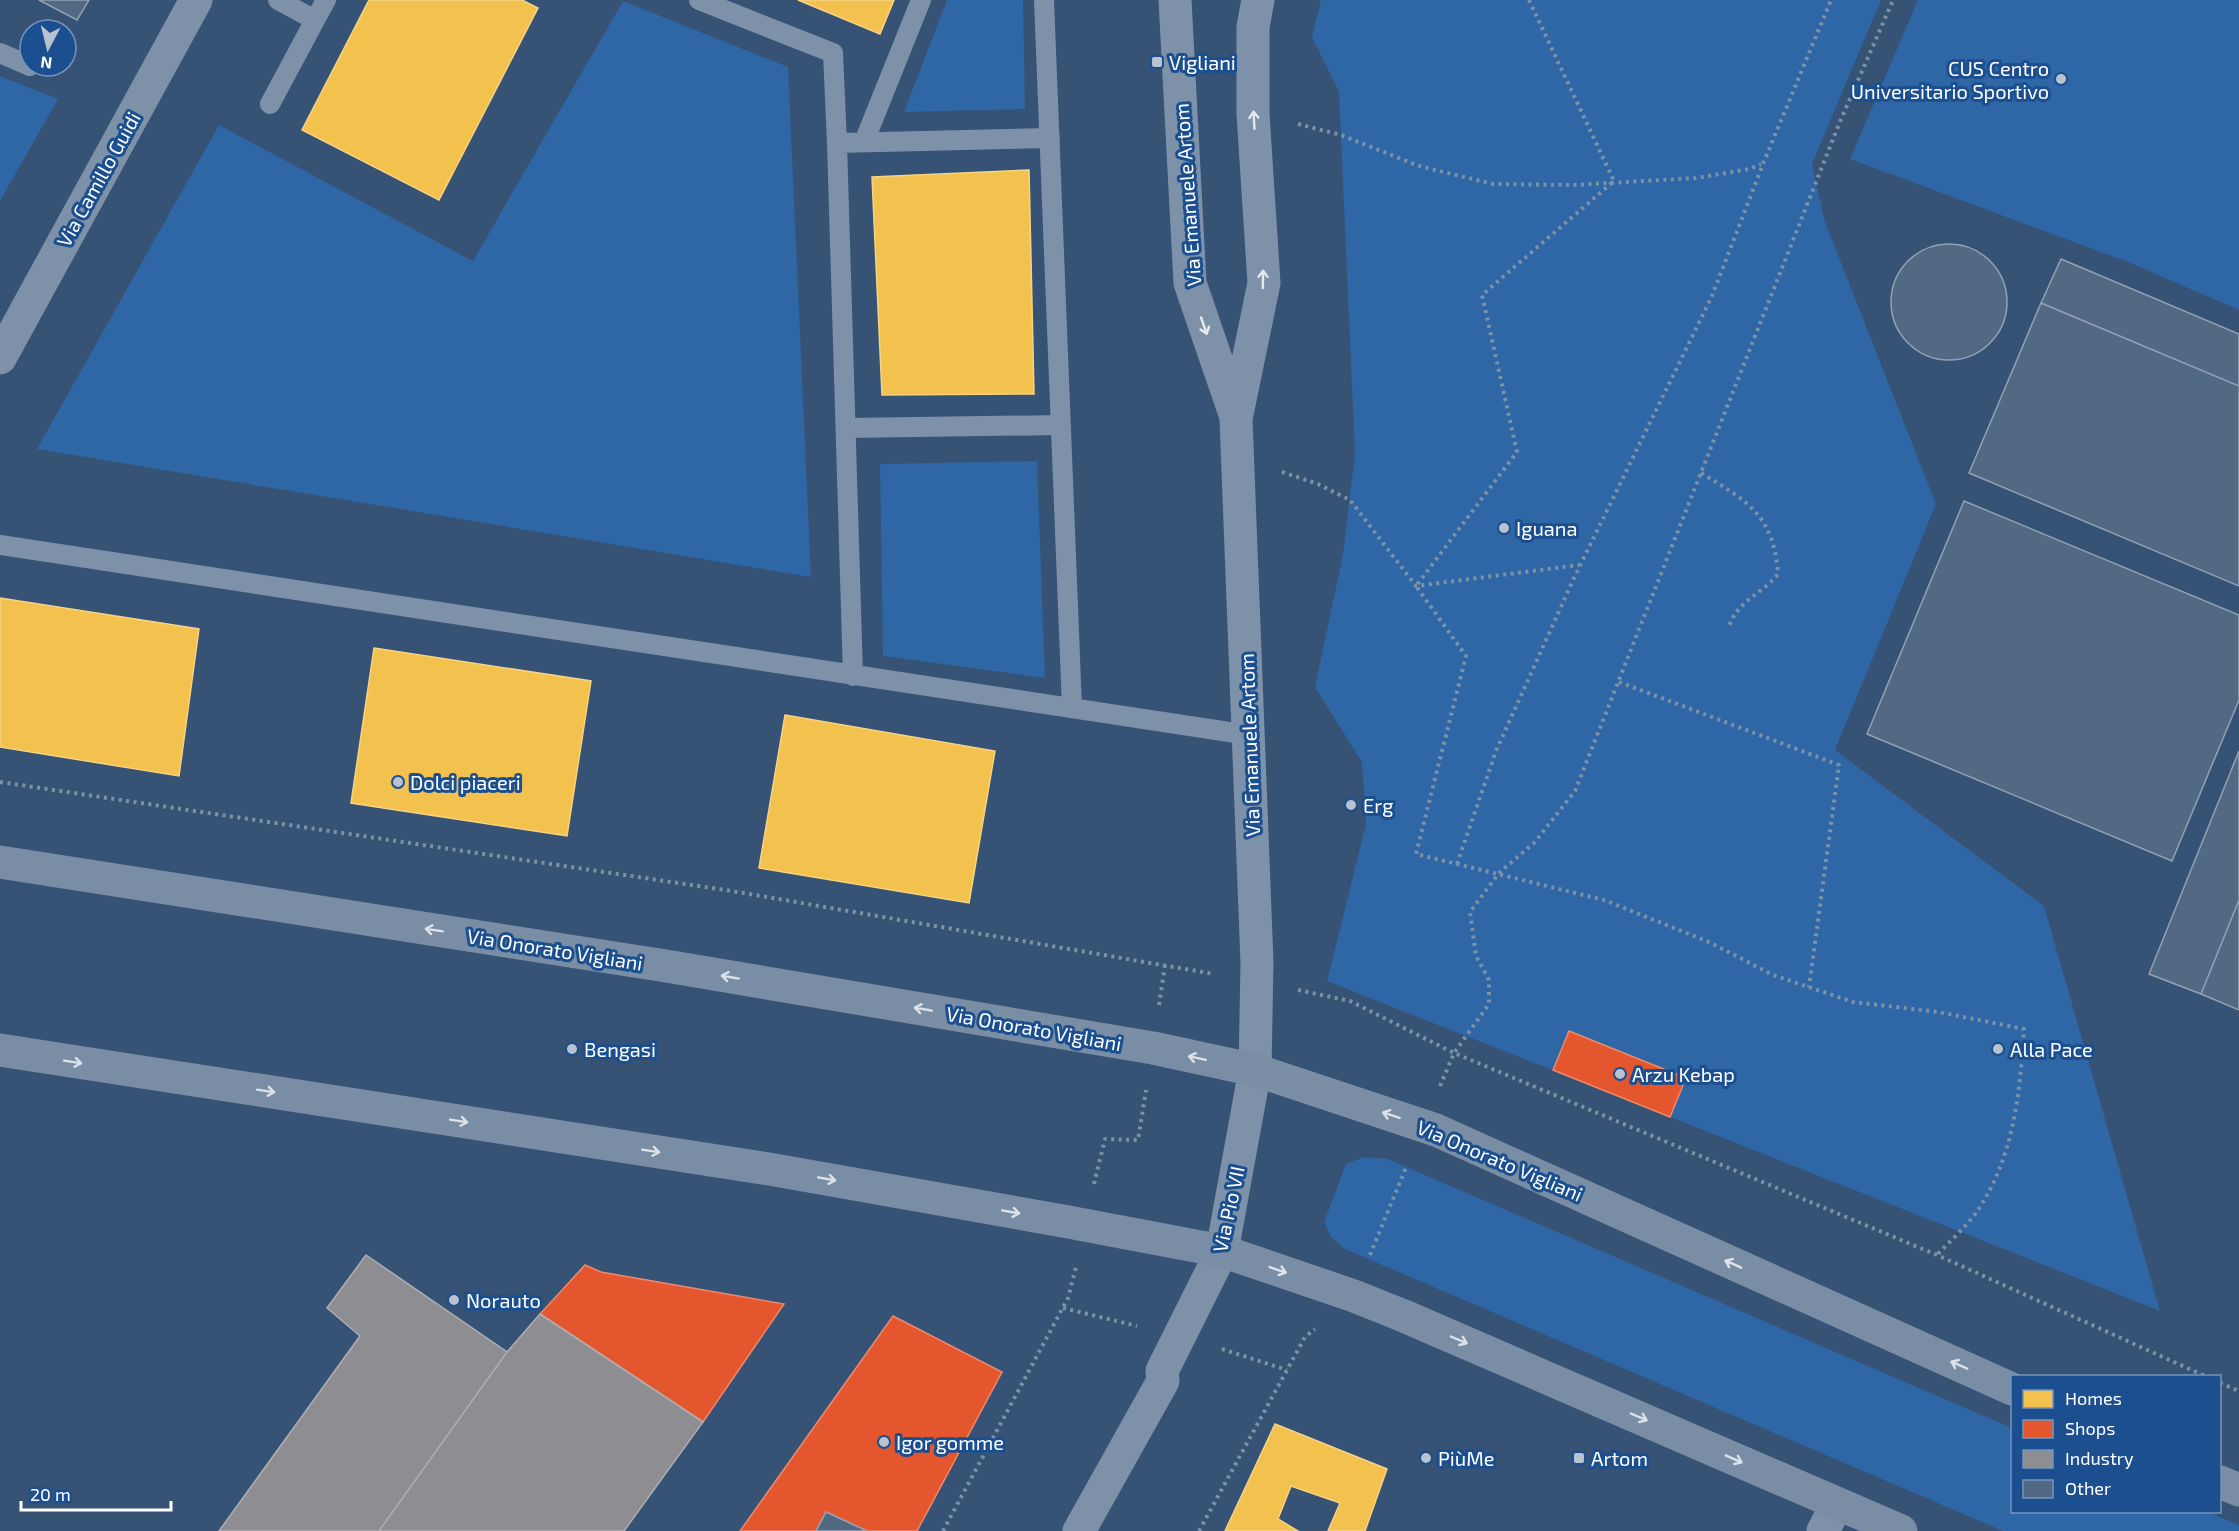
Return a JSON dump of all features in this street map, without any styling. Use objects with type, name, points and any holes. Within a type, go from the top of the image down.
[{"type":"main road","name":"Via Onorato Vigliani","points":[[0,862],[666,966],[1152,1048],[1255,1070],[1424,1126],[2011,1388]]},
{"type":"main road","points":[[0,1050],[769,1169],[1222,1251],[1354,1296],[1830,1517],[1901,1531]]},
{"type":"main road","points":[[2221,1482],[2239,1490]]},
{"type":"street","name":"Via Camillo Guidi","points":[[3,345],[196,0]]},
{"type":"street","name":"Via Emanuele Artom","points":[[1175,0],[1190,283],[1236,419]]},
{"type":"street","name":"Via Emanuele Artom","points":[[1255,1070],[1257,963],[1236,419],[1264,283],[1253,114],[1253,27],[1258,0]]},
{"type":"street","name":"Via Pio VII","points":[[1079,1531],[1163,1381],[1162,1371],[1222,1251],[1255,1070]]},
{"type":"street","name":"Via Pio VII","points":[[1066,1531],[1154,1375],[1162,1371]]},
{"type":"lane","points":[[278,0],[315,20]]},
{"type":"lane","points":[[270,104],[326,0]]},
{"type":"lane","points":[[699,0],[833,53],[853,676]]},
{"type":"lane","points":[[864,142],[921,0]]},
{"type":"lane","points":[[1044,0],[1072,708]]},
{"type":"lane","points":[[0,53],[18,61]]},
{"type":"lane","points":[[837,142],[1050,138]]},
{"type":"lane","points":[[846,428],[1061,425]]},
{"type":"lane","points":[[0,545],[1249,735]]},
{"type":"path","points":[[1529,0],[1614,181]]},
{"type":"path","points":[[1457,864],[1496,751],[1580,565],[1712,296],[1763,164],[1831,0]]},
{"type":"path","points":[[1199,1531],[1305,1337],[1354,1296],[1454,1053],[1489,1004],[1489,980],[1476,956],[1470,912],[1499,873],[1534,842],[1575,791],[1839,124],[1893,0]]},
{"type":"path","points":[[1253,114],[1332,132],[1419,166],[1493,184],[1574,185],[1696,178],[1750,169],[1763,164]]},
{"type":"path","points":[[1416,586],[1517,452],[1482,295],[1614,181]]},
{"type":"path","points":[[1238,457],[1318,484],[1350,500],[1466,656],[1416,854],[1604,900],[1709,942],[1773,975],[1853,1002],[1938,1012],[2024,1029],[2021,1081],[2007,1155],[1977,1211],[1937,1255]]},
{"type":"path","points":[[1701,473],[1747,504],[1764,520],[1773,537],[1777,554],[1778,574],[1764,590],[1734,612],[1728,629]]},
{"type":"path","points":[[1416,586],[1580,565]]},
{"type":"path","points":[[1618,682],[1839,765],[1809,987]]},
{"type":"path","points":[[0,782],[732,891],[1176,967]]},
{"type":"path","points":[[1350,1001],[1454,1053],[1937,1255],[2201,1375]]},
{"type":"path","points":[[1093,1186],[1105,1139],[1138,1140],[1146,1093]]},
{"type":"path","points":[[943,1531],[1068,1298]]},
{"type":"path","points":[[2221,1383],[2239,1392]]},
{"type":"shaded area","points":[[947,0],[1023,0],[1025,109],[904,112]]},
{"type":"shaded area","points":[[1321,0],[1881,0],[1812,164],[1825,222],[1936,504],[1835,750],[2044,906],[2160,1311],[1327,981],[1366,824],[1362,762],[1315,687],[1343,554],[1355,454],[1339,92],[1312,37]]},
{"type":"shaded area","name":"CUS Centro Universitario Sportivo","points":[[1918,0],[2239,0],[2239,310],[2128,262],[1850,159]]},
{"type":"shaded area","points":[[623,1],[788,67],[811,577],[37,449],[219,125],[473,261]]},
{"type":"shaded area","points":[[0,76],[58,99],[0,201]]},
{"type":"shaded area","points":[[1037,461],[1045,678],[883,656],[880,464]]},
{"type":"shaded area","points":[[1364,1157],[1388,1159],[2011,1428],[2011,1513],[2210,1513],[2239,1525],[2239,1531],[2003,1531],[1345,1249],[1331,1237],[1324,1222],[1346,1164]]},
{"type":"building: Homes","points":[[369,0],[522,0],[538,8],[439,200],[302,130]]},
{"type":"building: Homes","points":[[798,0],[894,0],[880,34]]},
{"type":"building: Homes","points":[[1029,170],[1034,394],[882,395],[872,177]]},
{"type":"building: Homes","points":[[0,598],[199,629],[179,776],[0,747]]},
{"type":"building: Homes","points":[[374,648],[591,681],[567,836],[351,803]]},
{"type":"building: Homes","points":[[785,715],[995,751],[969,903],[759,868]]},
{"type":"building: Homes","points":[[1275,1424],[1387,1469],[1365,1531],[1328,1531],[1340,1503],[1291,1486],[1278,1519],[1298,1531],[1225,1531]]},
{"type":"building: Shops","name":"Arzu Kebap","points":[[1569,1031],[1686,1078],[1670,1117],[1553,1070]]},
{"type":"building: Shops","points":[[585,1265],[601,1272],[784,1304],[703,1422],[540,1314]]},
{"type":"building: Shops","name":"Igor gomme","points":[[893,1316],[1002,1372],[917,1531],[867,1531],[826,1512],[816,1531],[740,1531]]},
{"type":"building: Industry","points":[[366,1255],[507,1352],[379,1531],[219,1531],[360,1336],[327,1308]]},
{"type":"building: Industry","points":[[540,1314],[703,1422],[624,1531],[379,1531],[507,1352]]},
{"type":"building: Other","points":[[39,0],[89,0],[78,18]]},
{"type":"building: Other","points":[[1949,244],[1971,248],[1990,261],[2003,280],[2007,302],[2003,324],[1990,343],[1971,356],[1949,360],[1927,356],[1908,343],[1895,324],[1891,302],[1895,280],[1908,261],[1927,248]]},
{"type":"building: Other","points":[[2061,259],[2239,334],[2239,386],[2041,303]]},
{"type":"building: Other","points":[[2041,303],[2239,386],[2239,586],[1969,473]]},
{"type":"building: Other","points":[[1964,501],[2239,615],[2239,700],[2172,861],[1867,734]]},
{"type":"building: Other","points":[[2239,751],[2239,900],[2201,994],[2149,974]]},
{"type":"building: Other","points":[[2239,900],[2239,1010],[2201,994]]},
{"type":"building: Other","points":[[826,1512],[867,1531],[816,1531]]},
{"type":"place","name":"Vigliani","points":[[1157,62]]},
{"type":"place","name":"CUS Centro Universitario Sportivo","points":[[2061,79]]},
{"type":"place","name":"Iguana","points":[[1504,528]]},
{"type":"place","name":"Dolci piaceri","points":[[398,782]]},
{"type":"place","name":"Erg","points":[[1351,805]]},
{"type":"place","name":"Bengasi","points":[[572,1049]]},
{"type":"place","name":"Alla Pace","points":[[1998,1049]]},
{"type":"place","name":"Arzu Kebap","points":[[1620,1074]]},
{"type":"place","name":"Norauto","points":[[454,1300]]},
{"type":"place","name":"Igor gomme","points":[[884,1442]]},
{"type":"place","name":"PiùMe","points":[[1426,1458]]},
{"type":"place","name":"Artom","points":[[1579,1458]]}]
